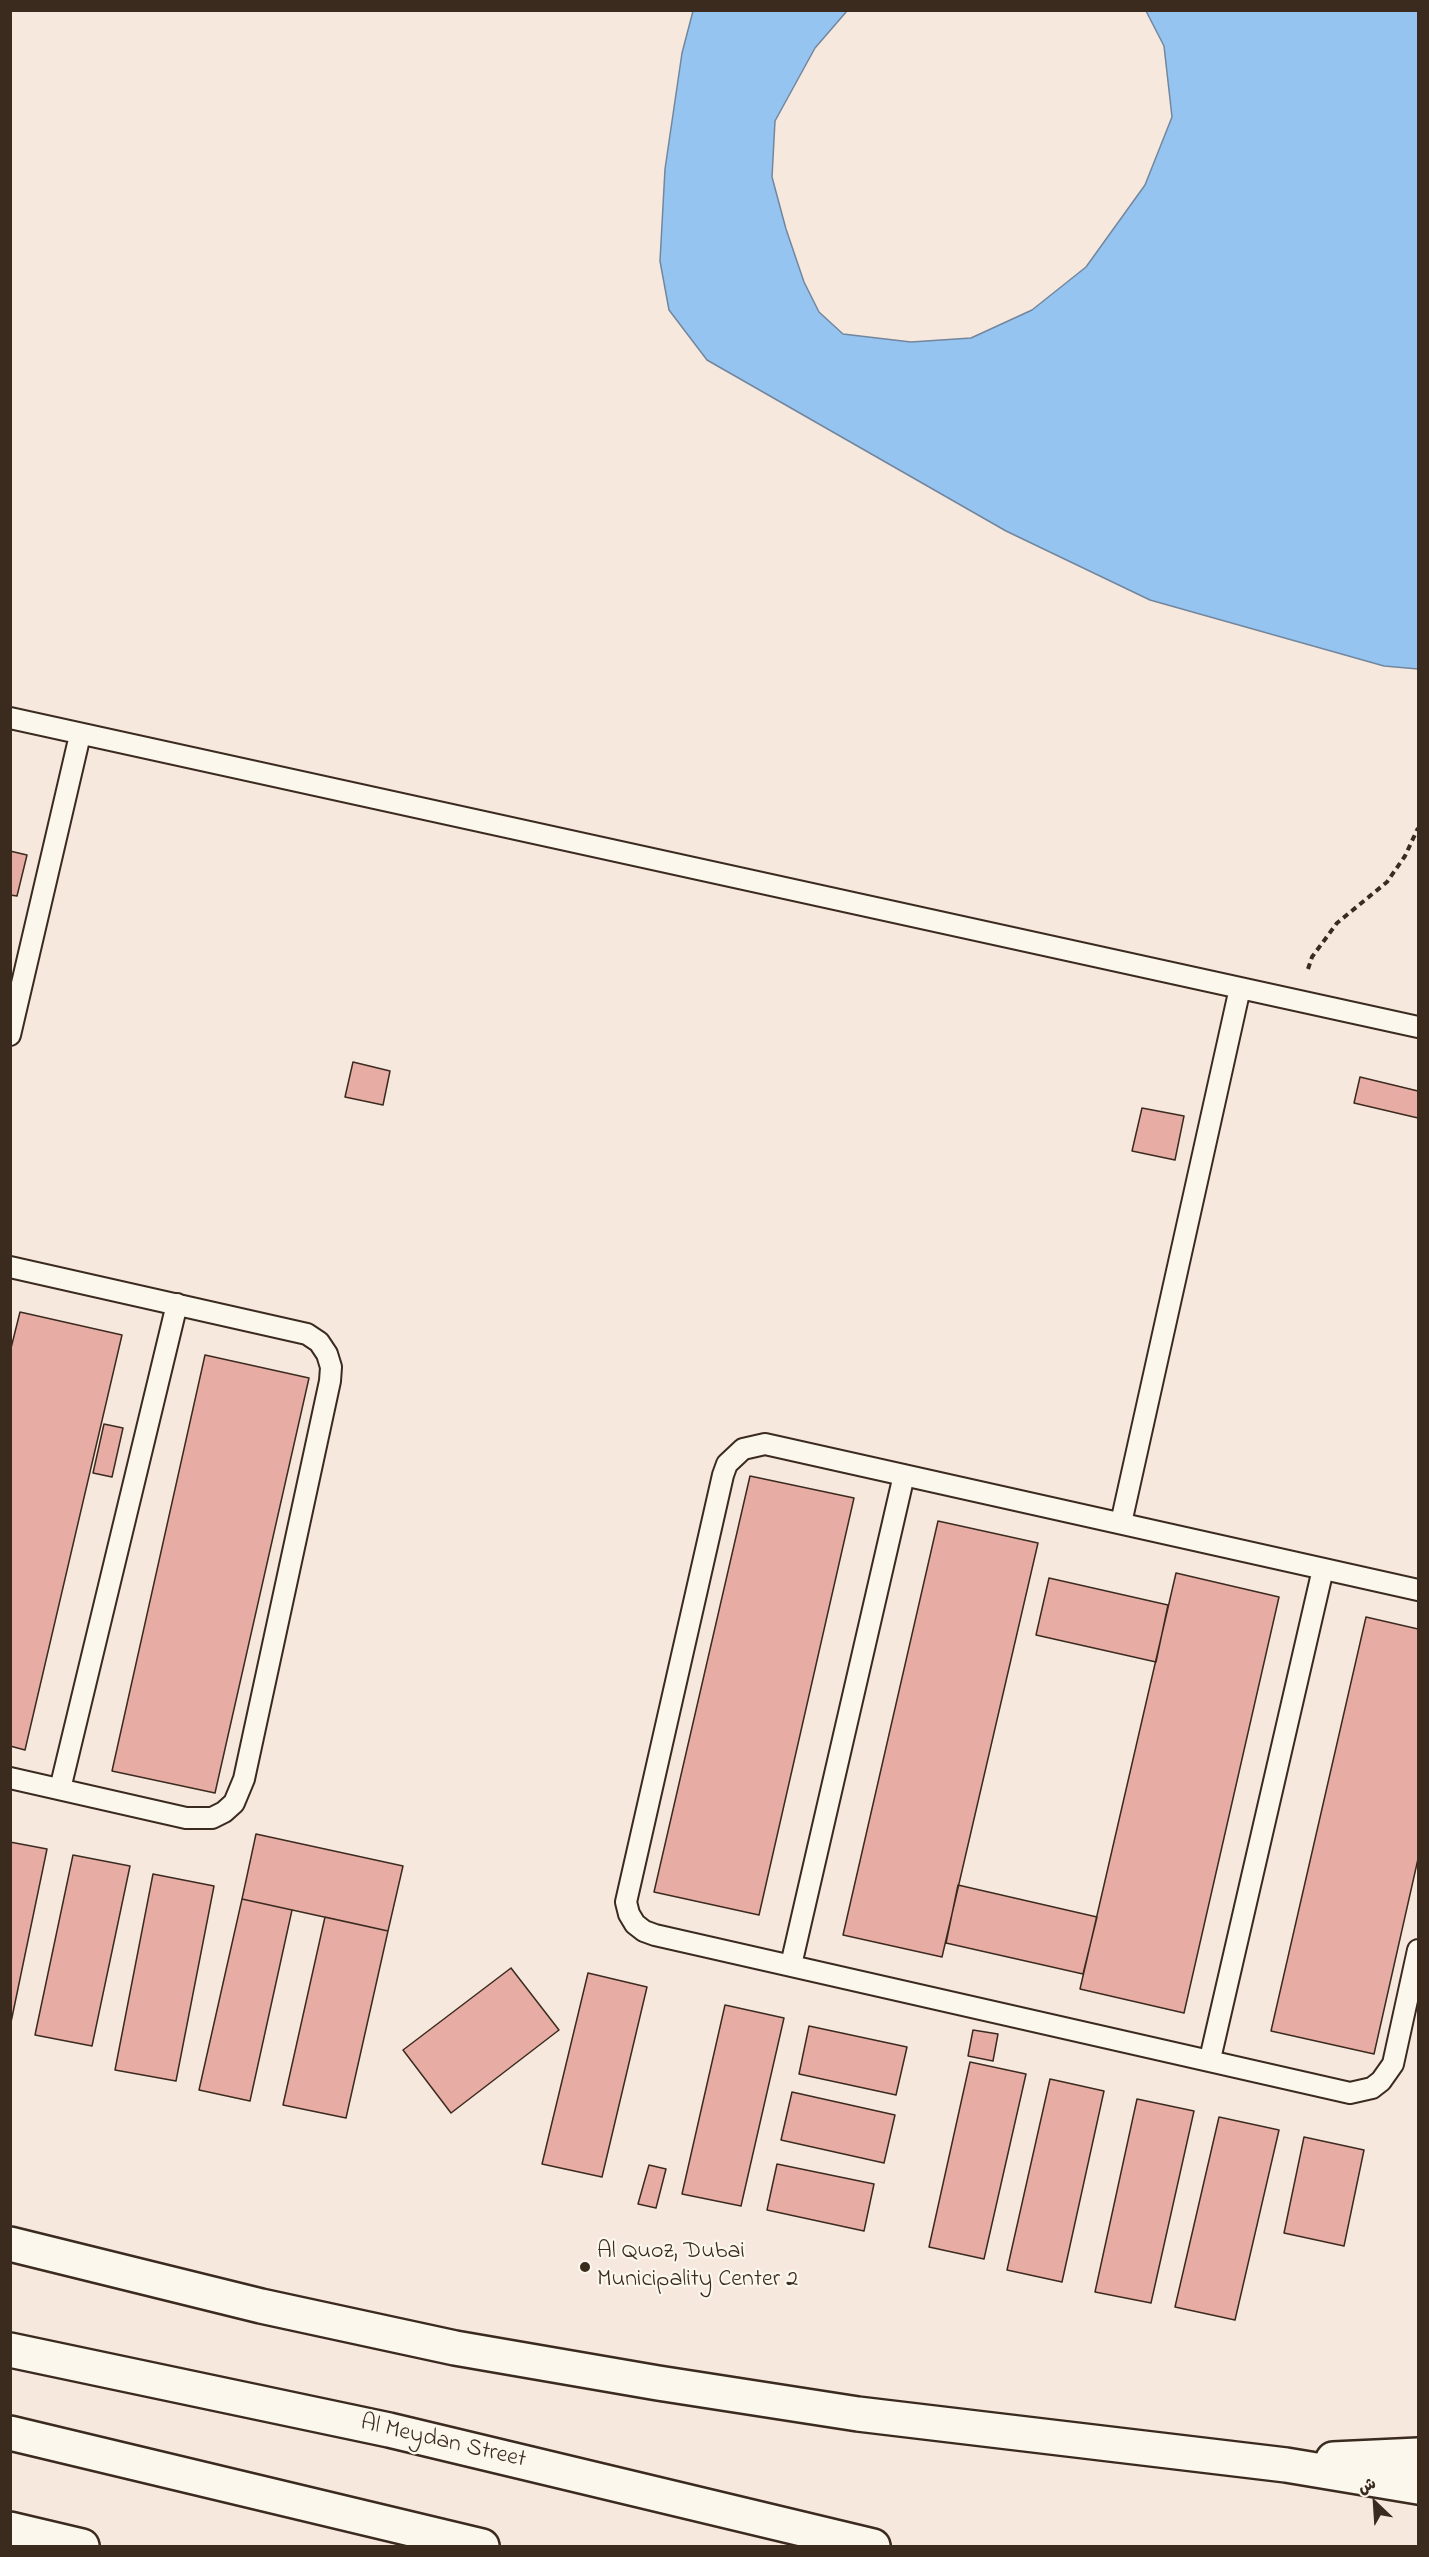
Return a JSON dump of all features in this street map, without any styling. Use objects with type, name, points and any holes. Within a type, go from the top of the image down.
[{"type":"main road","points":[[10,2244],[261,2306],[455,2348],[858,2414],[1287,2465],[1419,2487]]},
{"type":"main road","name":"Al Meydan Street","points":[[10,2350],[389,2430],[873,2547]]},
{"type":"main road","points":[[10,2433],[482,2547]]},
{"type":"main road","points":[[1287,2465],[1359,2457],[1419,2455]]},
{"type":"main road","points":[[10,2529],[82,2547]]},
{"type":"lane","points":[[10,718],[1419,1027]]},
{"type":"lane","points":[[10,1035],[80,735]]},
{"type":"lane","points":[[1121,1523],[1240,988]]},
{"type":"lane","points":[[10,1267],[307,1334],[319,1342],[327,1354],[331,1367],[330,1381],[244,1779],[237,1797],[224,1812],[212,1818],[200,1819],[10,1778]]},
{"type":"lane","points":[[60,1789],[177,1304]]},
{"type":"lane","points":[[1419,1590],[765,1443],[754,1445],[734,1456],[727,1464],[720,1487],[626,1902],[635,1924],[644,1931],[1350,2092],[1372,2088],[1381,2081],[1393,2064],[1419,1950]]},
{"type":"lane","points":[[791,1965],[904,1475]]},
{"type":"lane","points":[[1210,2059],[1323,1569]]},
{"type":"path","points":[[1303,1002],[1305,979],[1312,957],[1337,923],[1387,882],[1406,856],[1419,828]]},
{"type":"water","points":[[693,11],[847,11],[815,48],[775,121],[772,177],[804,282],[819,312],[843,334],[911,342],[971,338],[1032,310],[1086,267],[1145,185],[1172,117],[1164,46],[1146,11],[1418,11],[1418,669],[1384,666],[1150,600],[1006,531],[707,360],[669,310],[660,261],[665,169],[682,53]]},
{"type":"building","points":[[10,851],[27,855],[17,896],[10,895]]},
{"type":"building","points":[[353,1062],[390,1071],[383,1105],[345,1097]]},
{"type":"building","points":[[1360,1077],[1418,1091],[1418,1118],[1354,1103]]},
{"type":"building","points":[[1142,1108],[1184,1116],[1175,1160],[1132,1151]]},
{"type":"building","points":[[20,1312],[122,1335],[25,1750],[10,1746],[10,1352]]},
{"type":"building","points":[[205,1355],[309,1378],[215,1793],[112,1771]]},
{"type":"building","points":[[104,1424],[123,1428],[112,1477],[93,1473]]},
{"type":"building","points":[[750,1476],[854,1498],[759,1915],[654,1892]]},
{"type":"building","points":[[938,1521],[1038,1543],[942,1957],[843,1935]]},
{"type":"building","points":[[1176,1573],[1279,1597],[1184,2013],[1080,1989]]},
{"type":"building","points":[[1049,1578],[1168,1605],[1156,1662],[1036,1635]]},
{"type":"building","points":[[1366,1617],[1418,1629],[1418,1859],[1374,2054],[1271,2031]]},
{"type":"building","points":[[256,1834],[403,1866],[388,1931],[242,1899]]},
{"type":"building","points":[[10,1842],[47,1849],[10,2027]]},
{"type":"building","points":[[73,1855],[130,1866],[92,2046],[35,2035]]},
{"type":"building","points":[[153,1874],[214,1886],[176,2081],[115,2070]]},
{"type":"building","points":[[958,1885],[1097,1917],[1083,1974],[946,1943]]},
{"type":"building","points":[[242,1899],[292,1910],[250,2101],[199,2090]]},
{"type":"building","points":[[325,1917],[388,1931],[346,2118],[283,2105]]},
{"type":"building","points":[[511,1968],[559,2030],[451,2113],[403,2050]]},
{"type":"building","points":[[588,1973],[647,1987],[602,2177],[542,2164]]},
{"type":"building","points":[[725,2005],[784,2018],[741,2206],[682,2194]]},
{"type":"building","points":[[809,2026],[907,2047],[896,2095],[799,2074]]},
{"type":"building","points":[[973,2030],[998,2034],[993,2061],[968,2056]]},
{"type":"building","points":[[970,2062],[1026,2074],[984,2259],[929,2247]]},
{"type":"building","points":[[1050,2079],[1104,2091],[1062,2282],[1007,2270]]},
{"type":"building","points":[[792,2092],[895,2115],[884,2163],[781,2140]]},
{"type":"building","points":[[1137,2099],[1194,2111],[1151,2303],[1095,2292]]},
{"type":"building","points":[[1219,2117],[1279,2130],[1235,2320],[1175,2307]]},
{"type":"building","points":[[1304,2137],[1364,2150],[1344,2246],[1284,2233]]},
{"type":"building","points":[[777,2164],[874,2184],[864,2231],[767,2210]]},
{"type":"building","points":[[649,2165],[666,2169],[656,2208],[638,2204]]},
{"type":"place","name":"Al Quoz, Dubai Municipality Center 2","points":[[585,2267]]}]
